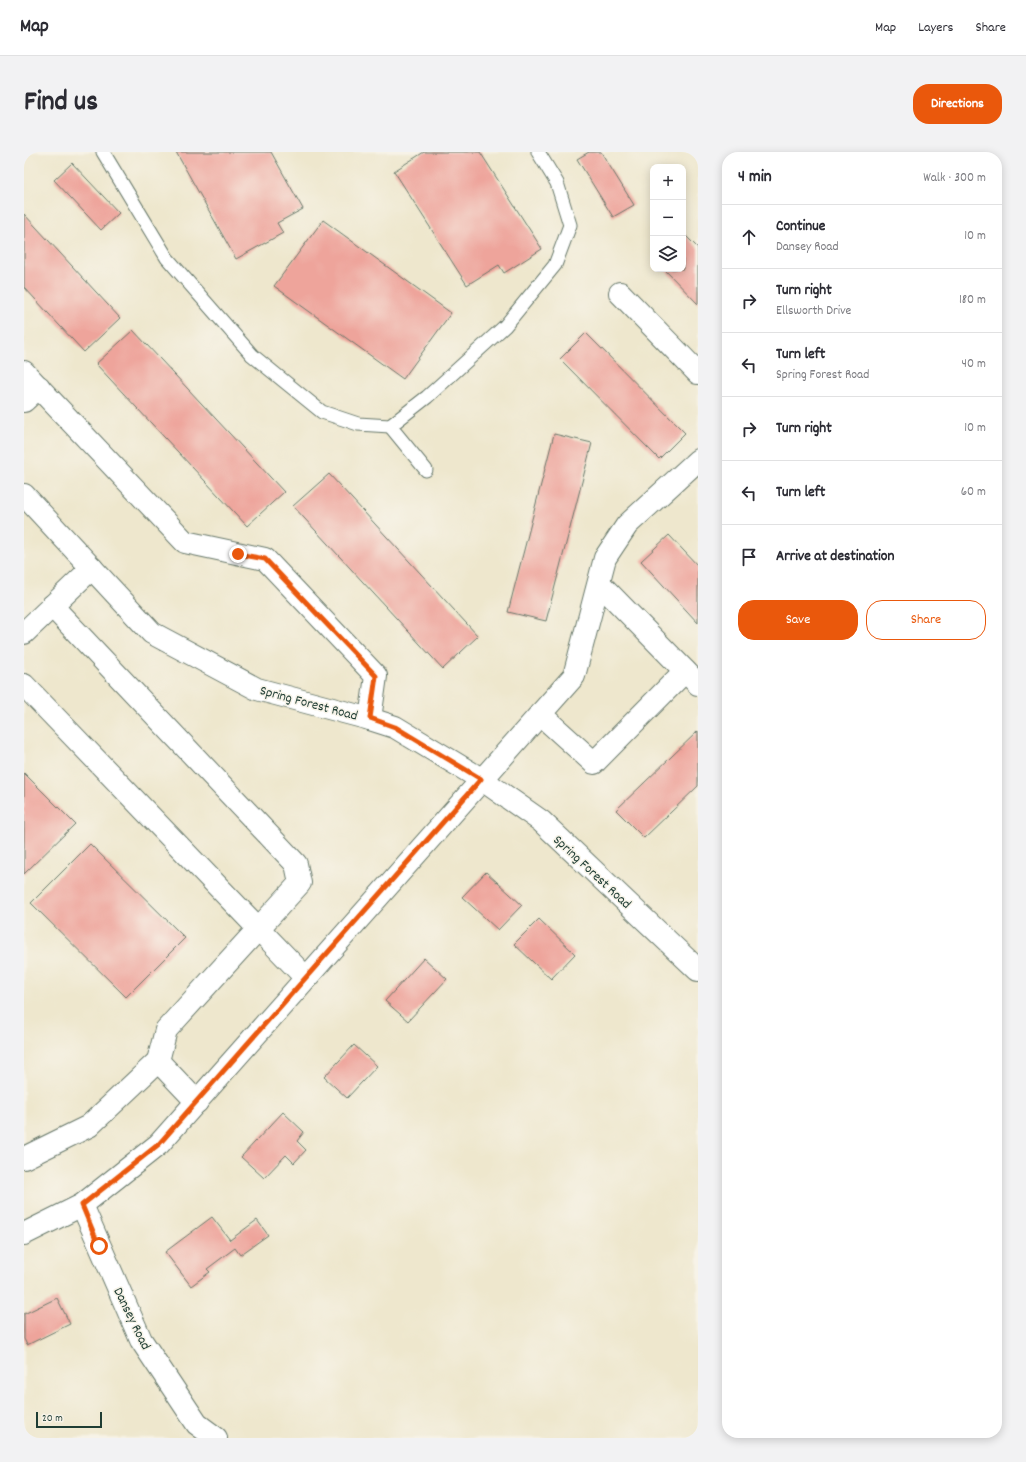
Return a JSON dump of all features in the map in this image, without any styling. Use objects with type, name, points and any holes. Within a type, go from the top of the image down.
[{"type":"street","points":[[620,293],[698,374]]},
{"type":"street","points":[[24,372],[31,394],[185,542],[265,559],[376,676],[370,718]]},
{"type":"street","points":[[24,1234],[82,1205],[159,1144],[481,779],[574,676],[605,558],[627,525],[698,460]]},
{"type":"street","name":"Spring Forest Road","points":[[24,496],[152,633],[257,688],[370,718],[395,727],[481,779],[541,822],[698,970]]},
{"type":"street","points":[[24,633],[92,568]]},
{"type":"street","points":[[540,714],[594,763],[692,678],[599,583]]},
{"type":"street","points":[[24,1158],[89,1126],[158,1061],[166,1030],[300,883],[296,864],[52,606]]},
{"type":"street","points":[[24,685],[306,978]]},
{"type":"street","points":[[158,1061],[197,1102]]},
{"type":"street","name":"Dansey Road","points":[[82,1205],[141,1340],[197,1424],[216,1438]]},
{"type":"lane","points":[[103,152],[167,258],[252,355],[322,412],[358,424],[390,426],[427,397],[505,326],[555,265],[570,225],[557,183],[538,152]]},
{"type":"lane","points":[[390,426],[426,470]]},
{"type":"building","points":[[176,152],[271,152],[303,209],[277,223],[283,233],[236,259]]},
{"type":"building","points":[[424,152],[480,152],[542,249],[504,273],[499,265],[467,285],[394,171]]},
{"type":"building","points":[[589,152],[601,152],[634,205],[613,217],[577,159]]},
{"type":"building","points":[[72,163],[119,213],[101,230],[54,180]]},
{"type":"building","points":[[24,214],[120,318],[84,352],[24,287]]},
{"type":"building","points":[[323,220],[451,313],[403,379],[274,286]]},
{"type":"building","points":[[686,236],[698,248],[698,304],[667,272],[686,272]]},
{"type":"building","points":[[133,330],[284,492],[247,526],[96,364]]},
{"type":"building","points":[[586,333],[685,433],[659,459],[560,359]]},
{"type":"building","points":[[554,434],[592,443],[546,621],[508,612]]},
{"type":"building","points":[[329,474],[478,636],[443,669],[293,506]]},
{"type":"building","points":[[669,535],[698,566],[698,623],[641,561]]},
{"type":"building","points":[[698,731],[698,786],[644,838],[616,810]]},
{"type":"building","points":[[24,773],[75,824],[24,874]]},
{"type":"building","points":[[90,844],[185,938],[126,997],[31,903]]},
{"type":"building","points":[[486,872],[522,905],[498,930],[462,897]]},
{"type":"building","points":[[539,919],[575,954],[551,979],[514,944]]},
{"type":"building","points":[[424,958],[447,979],[408,1021],[385,1001]]},
{"type":"building","points":[[354,1045],[377,1066],[347,1098],[324,1077]]},
{"type":"building","points":[[283,1112],[304,1132],[297,1141],[306,1150],[294,1163],[286,1155],[264,1178],[241,1157]]},
{"type":"building","points":[[212,1217],[230,1240],[257,1220],[268,1235],[240,1255],[235,1248],[207,1269],[210,1272],[191,1286],[165,1252]]},
{"type":"building","points":[[57,1298],[70,1324],[27,1345],[24,1339],[24,1314]]},
{"type":"route","points":[[99,1246],[82,1205],[159,1144],[481,779],[395,727],[370,718],[376,676],[265,559],[238,554]]}]
